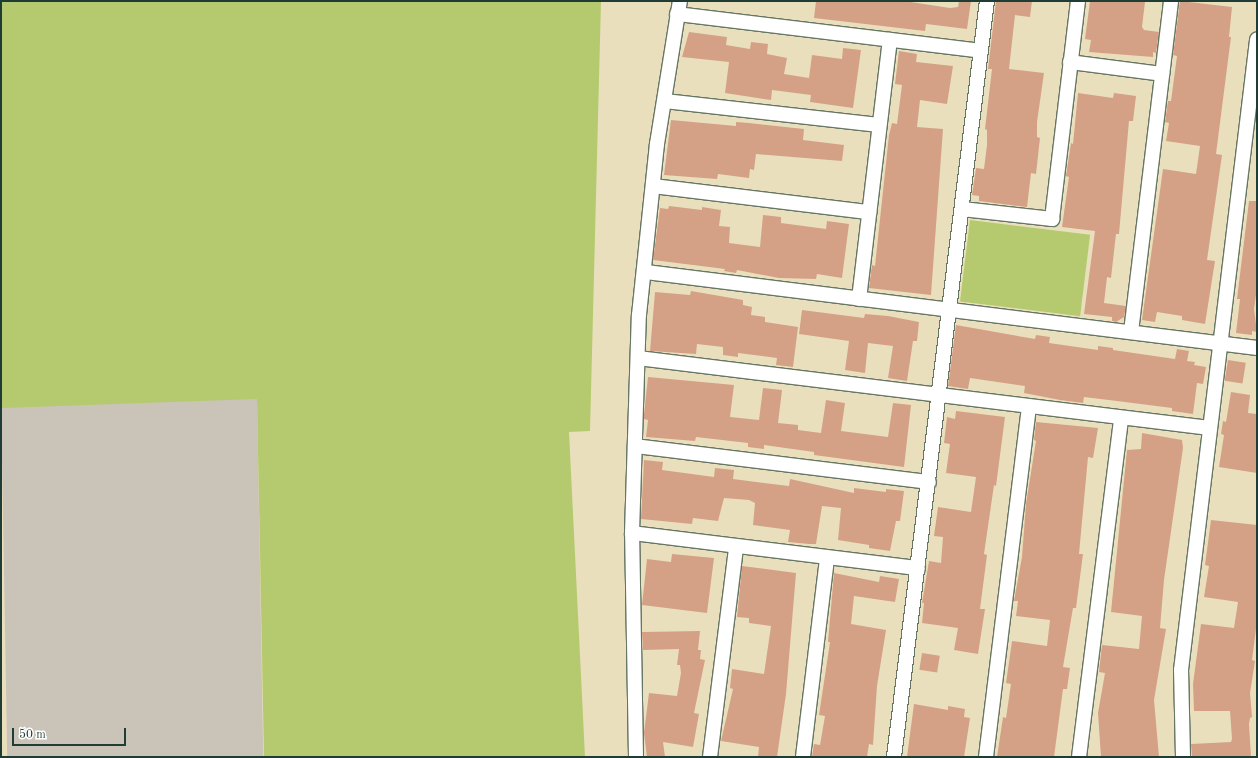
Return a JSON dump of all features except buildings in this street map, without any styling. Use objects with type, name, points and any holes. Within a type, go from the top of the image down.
[{"type":"street","points":[[894,757],[987,1]]},
{"type":"street","points":[[962,209],[1052,220],[1078,1]]},
{"type":"street","points":[[1131,332],[1171,1]]},
{"type":"street","points":[[636,757],[632,533],[639,315],[646,272],[653,186],[678,8],[890,40],[981,51]]},
{"type":"street","points":[[859,299],[890,40]]},
{"type":"street","points":[[1183,757],[1180,670],[1257,40]]},
{"type":"street","points":[[1070,62],[1162,74]]},
{"type":"street","points":[[665,102],[879,125]]},
{"type":"street","points":[[653,186],[869,212]]},
{"type":"street","points":[[646,272],[1257,348]]},
{"type":"street","points":[[638,358],[939,397],[1210,428]]},
{"type":"street","points":[[986,757],[1030,408]]},
{"type":"street","points":[[1079,757],[1121,419]]},
{"type":"street","points":[[635,446],[929,482]]},
{"type":"street","points":[[632,533],[736,547],[918,568]]},
{"type":"street","points":[[710,757],[736,547]]},
{"type":"street","points":[[803,757],[827,558]]},
{"type":"shaded area","points":[[257,398],[263,757],[7,757],[1,402]]},
{"type":"green space","points":[[1,1],[601,1],[590,431],[569,432],[585,757],[264,757],[257,399],[1,408]]},
{"type":"green space","points":[[970,220],[1090,235],[1080,316],[960,301]]}]
